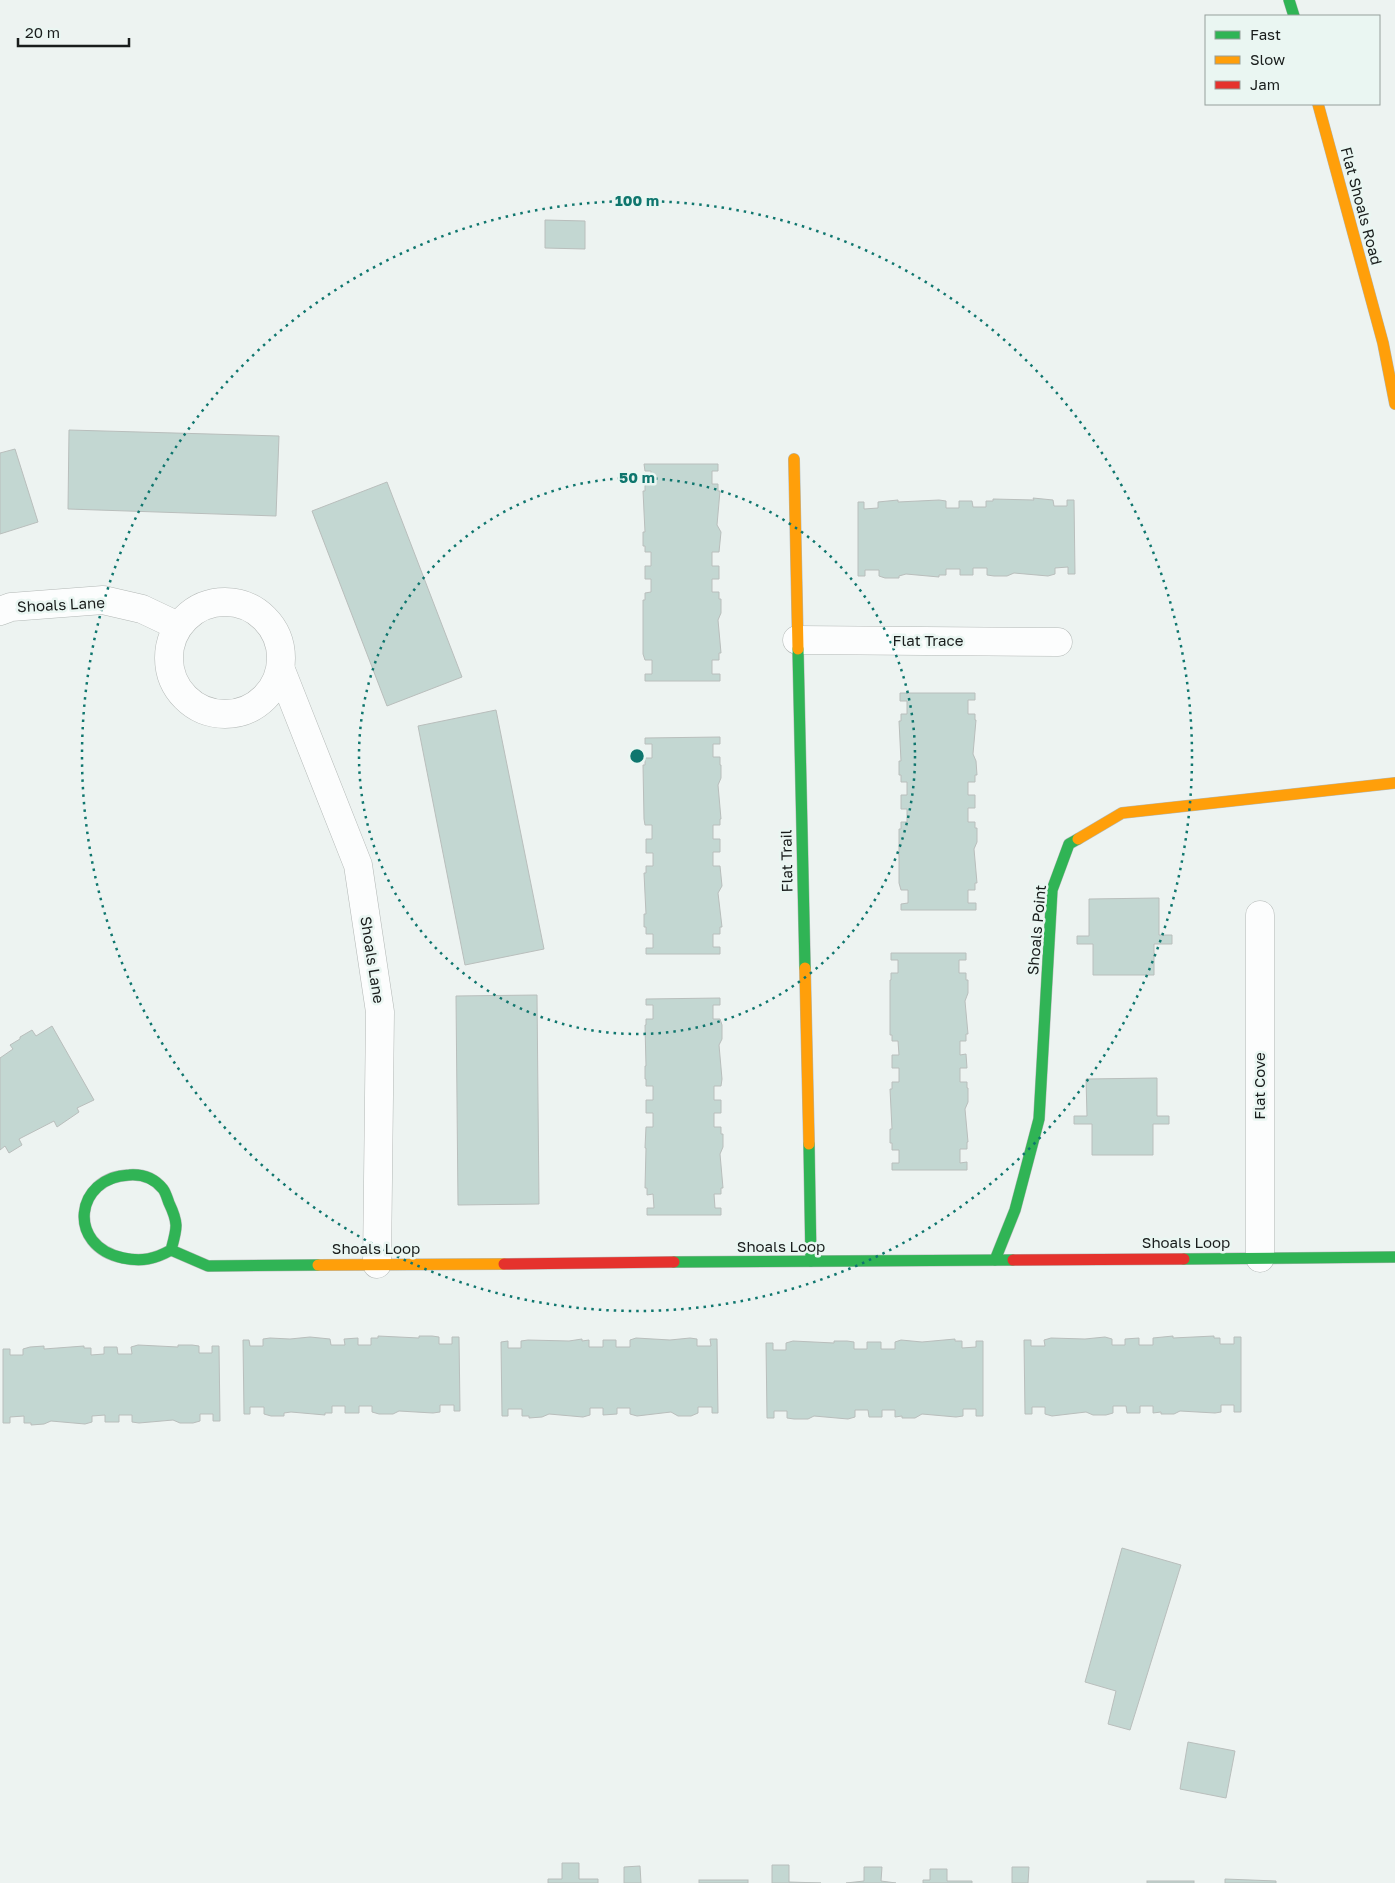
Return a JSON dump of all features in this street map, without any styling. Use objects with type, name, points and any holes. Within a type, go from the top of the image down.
[{"type":"street","points":[[1289,0],[1294,15]]},
{"type":"street","name":"Flat Shoals Road","points":[[1318,105],[1384,343],[1395,404]]},
{"type":"street","name":"Flat Trail","points":[[794,459],[811,1261]]},
{"type":"street","name":"Shoals Lane","points":[[0,611],[11,607],[103,600],[142,609],[178,626]]},
{"type":"street","name":"Shoals Lane","points":[[228,601],[247,606],[264,616],[276,632],[281,651],[281,670],[274,688],[260,703],[244,712],[226,716],[208,713],[192,705],[180,693],[172,678],[168,660],[170,642],[178,626],[191,612],[208,604],[228,601]]},
{"type":"street","name":"Flat Trace","points":[[797,640],[1058,642]]},
{"type":"street","name":"Shoals Lane","points":[[281,670],[358,864],[380,1012],[377,1264]]},
{"type":"street","name":"Shoals Point","points":[[995,1260],[1015,1210],[1039,1119],[1052,890],[1069,844],[1122,813],[1395,783]]},
{"type":"street","name":"Flat Cove","points":[[1260,915],[1260,1258]]},
{"type":"street","points":[[128,1175],[149,1177],[163,1189],[178,1221],[171,1250],[155,1260],[132,1260],[107,1254],[93,1245],[82,1220],[89,1195],[101,1183],[114,1177],[128,1175]]},
{"type":"street","name":"Shoals Loop","points":[[171,1250],[208,1266],[1395,1257]]},
{"type":"building","points":[[545,220],[585,221],[585,249],[545,248]]},
{"type":"building","points":[[69,430],[279,436],[276,516],[68,509]]},
{"type":"building","points":[[15,449],[38,522],[0,534],[0,453]]},
{"type":"building","points":[[644,464],[718,464],[718,471],[712,471],[712,484],[718,484],[718,491],[720,491],[717,525],[721,532],[719,552],[712,552],[712,566],[719,566],[719,579],[712,579],[712,592],[719,592],[719,599],[721,599],[721,613],[718,620],[721,653],[719,653],[719,660],[712,660],[712,674],[720,674],[720,681],[645,681],[645,674],[652,674],[652,660],[645,660],[643,654],[643,600],[645,600],[645,593],[651,592],[651,579],[645,579],[645,566],[651,566],[651,552],[645,552],[645,546],[643,546],[643,532],[645,532],[643,491],[645,491],[645,484],[651,484],[651,471],[645,471]]},
{"type":"building","points":[[387,482],[462,677],[387,706],[312,511]]},
{"type":"building","points":[[1033,498],[1053,500],[1054,506],[1067,506],[1067,500],[1074,500],[1075,574],[1068,574],[1068,567],[1055,568],[1055,574],[1048,576],[1014,573],[1007,576],[994,576],[987,575],[987,568],[973,568],[973,575],[960,575],[960,569],[946,569],[946,575],[939,575],[939,577],[906,574],[899,576],[899,578],[885,578],[879,576],[879,570],[865,570],[865,576],[858,576],[858,502],[864,502],[864,509],[878,508],[878,502],[939,500],[946,501],[946,508],[959,508],[959,501],[972,501],[973,507],[986,507],[986,501],[993,501],[993,499],[1034,500]]},
{"type":"building","points":[[900,693],[975,693],[975,700],[968,700],[968,714],[975,714],[976,720],[973,754],[976,761],[977,775],[975,775],[975,782],[968,782],[968,795],[975,795],[975,808],[968,808],[968,822],[975,822],[975,828],[977,828],[977,842],[974,849],[977,883],[975,883],[975,890],[968,890],[968,903],[976,903],[976,910],[901,910],[901,904],[908,903],[908,890],[901,890],[899,883],[899,829],[901,829],[901,822],[907,822],[907,809],[901,809],[901,795],[907,795],[907,782],[901,782],[901,775],[899,775],[899,761],[901,761],[899,721],[901,721],[901,714],[907,714],[907,701],[900,701]]},
{"type":"building","points":[[496,710],[544,949],[465,965],[418,726]]},
{"type":"building","points":[[720,737],[720,744],[713,744],[713,757],[720,757],[721,765],[721,778],[718,785],[721,819],[720,825],[713,825],[713,839],[720,839],[720,852],[713,852],[713,866],[720,866],[722,886],[718,893],[722,927],[720,927],[720,934],[713,934],[713,947],[720,947],[720,954],[646,954],[646,948],[653,948],[653,934],[646,934],[646,927],[644,927],[644,914],[646,914],[644,873],[646,873],[646,866],[653,866],[653,853],[646,853],[646,839],[652,839],[652,825],[645,825],[644,819],[643,765],[645,765],[645,758],[652,758],[652,744],[645,744],[645,738]]},
{"type":"building","points":[[1159,898],[1159,935],[1172,935],[1172,944],[1154,944],[1154,975],[1093,975],[1093,944],[1077,944],[1077,936],[1089,936],[1089,899]]},
{"type":"building","points":[[891,953],[966,953],[966,960],[959,960],[959,973],[966,973],[966,980],[968,980],[968,993],[965,1001],[968,1034],[966,1034],[966,1041],[960,1041],[960,1055],[966,1054],[967,1068],[960,1068],[960,1082],[967,1082],[968,1088],[968,1102],[965,1109],[968,1142],[967,1149],[960,1149],[960,1163],[967,1162],[967,1170],[892,1170],[892,1163],[899,1163],[899,1150],[892,1150],[892,1143],[890,1143],[890,1129],[892,1129],[890,1089],[892,1089],[892,1082],[899,1082],[899,1068],[892,1068],[892,1055],[899,1055],[898,1041],[892,1041],[892,1035],[890,1035],[890,980],[891,973],[898,973],[898,960],[891,960]]},
{"type":"building","points":[[537,995],[539,1204],[458,1205],[456,996]]},
{"type":"building","points":[[720,998],[720,1005],[713,1005],[713,1019],[720,1019],[722,1025],[722,1039],[719,1045],[722,1079],[721,1086],[714,1086],[714,1100],[721,1100],[721,1113],[714,1113],[714,1127],[721,1127],[721,1134],[723,1134],[723,1147],[720,1154],[723,1188],[721,1188],[721,1194],[714,1194],[715,1208],[721,1208],[721,1215],[647,1215],[647,1208],[654,1208],[653,1194],[647,1195],[647,1188],[645,1188],[646,1127],[653,1127],[653,1113],[646,1113],[646,1100],[653,1100],[653,1086],[646,1086],[645,1079],[645,1025],[646,1019],[653,1019],[653,1005],[646,1005],[646,999]]},
{"type":"building","points":[[52,1026],[94,1100],[77,1108],[79,1112],[57,1127],[54,1121],[19,1139],[22,1145],[9,1153],[5,1146],[0,1150],[0,1058],[13,1049],[10,1045],[20,1039],[20,1037],[32,1030],[36,1036]]},
{"type":"building","points":[[1157,1078],[1157,1116],[1169,1116],[1169,1124],[1153,1124],[1153,1155],[1092,1155],[1092,1124],[1074,1124],[1074,1116],[1087,1116],[1086,1079]]},
{"type":"building","points":[[378,1336],[419,1338],[419,1336],[432,1336],[439,1337],[439,1344],[452,1344],[452,1337],[459,1337],[460,1411],[454,1411],[454,1405],[440,1405],[440,1412],[399,1411],[393,1414],[379,1414],[372,1412],[372,1406],[359,1406],[359,1413],[345,1413],[345,1406],[332,1406],[332,1413],[325,1413],[325,1415],[291,1412],[284,1413],[284,1416],[271,1416],[264,1414],[264,1407],[250,1407],[250,1414],[244,1414],[243,1340],[249,1340],[250,1346],[263,1346],[263,1339],[310,1337],[330,1339],[331,1345],[345,1345],[344,1339],[358,1338],[358,1345],[371,1345],[371,1338],[378,1338]]},
{"type":"building","points":[[1173,1336],[1173,1338],[1214,1336],[1214,1338],[1220,1338],[1220,1344],[1234,1344],[1234,1337],[1241,1337],[1241,1412],[1234,1412],[1234,1405],[1221,1405],[1221,1412],[1215,1413],[1180,1411],[1174,1414],[1153,1413],[1153,1406],[1140,1406],[1140,1413],[1127,1413],[1126,1406],[1113,1406],[1113,1413],[1106,1415],[1093,1415],[1086,1412],[1052,1416],[1045,1414],[1045,1407],[1032,1407],[1032,1414],[1025,1414],[1024,1340],[1031,1340],[1031,1346],[1045,1346],[1044,1340],[1051,1338],[1085,1339],[1105,1337],[1112,1339],[1112,1345],[1125,1345],[1125,1339],[1139,1338],[1139,1345],[1153,1345],[1153,1338]]},
{"type":"building","points":[[636,1338],[670,1340],[690,1338],[697,1339],[697,1346],[711,1346],[710,1339],[717,1339],[718,1413],[712,1413],[712,1407],[698,1407],[698,1413],[691,1416],[678,1416],[671,1412],[637,1416],[630,1414],[630,1408],[617,1408],[617,1414],[603,1415],[603,1408],[590,1408],[590,1415],[583,1417],[549,1414],[542,1417],[529,1418],[529,1416],[522,1416],[522,1409],[508,1409],[508,1416],[502,1416],[501,1342],[508,1341],[508,1348],[521,1348],[521,1341],[569,1341],[582,1339],[582,1341],[589,1340],[589,1347],[603,1347],[603,1340],[616,1340],[616,1347],[630,1347],[630,1340]]},
{"type":"building","points":[[955,1339],[955,1341],[962,1341],[962,1348],[976,1347],[976,1341],[983,1341],[983,1416],[976,1416],[976,1409],[963,1409],[963,1416],[922,1414],[915,1418],[895,1417],[895,1410],[882,1410],[882,1417],[869,1417],[868,1410],[855,1410],[855,1417],[848,1419],[814,1416],[808,1419],[794,1419],[787,1418],[787,1411],[774,1411],[774,1418],[767,1418],[766,1343],[773,1343],[773,1350],[786,1350],[786,1343],[793,1341],[834,1343],[834,1341],[847,1341],[854,1342],[854,1349],[867,1349],[867,1342],[881,1342],[881,1349],[895,1349],[895,1342],[901,1340],[922,1342]]},
{"type":"building","points":[[138,1345],[178,1347],[178,1345],[192,1345],[199,1346],[199,1353],[212,1353],[212,1346],[219,1346],[220,1421],[213,1421],[213,1414],[200,1414],[200,1421],[193,1423],[180,1423],[173,1420],[139,1423],[132,1422],[132,1415],[119,1415],[119,1422],[105,1422],[105,1415],[92,1416],[92,1422],[85,1424],[51,1421],[44,1424],[31,1425],[31,1423],[24,1423],[24,1416],[10,1417],[10,1423],[3,1423],[3,1349],[10,1349],[10,1355],[23,1355],[23,1349],[30,1347],[44,1346],[44,1349],[84,1346],[84,1348],[91,1348],[91,1355],[104,1354],[104,1347],[117,1347],[118,1354],[132,1354],[131,1347]]},
{"type":"building","points":[[1122,1548],[1181,1565],[1130,1730],[1108,1724],[1116,1691],[1085,1682]]},
{"type":"building","points":[[1188,1742],[1235,1751],[1226,1798],[1180,1789]]},
{"type":"building","points":[[562,1863],[579,1863],[579,1879],[598,1879],[598,1883],[548,1883],[548,1879],[562,1879]]},
{"type":"building","points":[[772,1865],[789,1865],[789,1882],[821,1883],[772,1883]]},
{"type":"building","points":[[640,1866],[641,1883],[624,1883],[624,1867]]},
{"type":"building","points":[[864,1867],[882,1867],[881,1881],[896,1883],[846,1883],[864,1881]]},
{"type":"building","points":[[1012,1867],[1029,1867],[1028,1883],[1012,1883]]},
{"type":"building","points":[[930,1869],[947,1869],[947,1881],[972,1881],[972,1883],[923,1883],[923,1880],[930,1880]]},
{"type":"building","points":[[1225,1879],[1276,1881],[1276,1883],[1225,1883]]},
{"type":"building","points":[[699,1880],[748,1880],[748,1883],[699,1883]]},
{"type":"building","points":[[1147,1881],[1194,1881],[1194,1883],[1147,1883]]},
{"type":"traffic: fast","points":[[1289,0],[1294,15]]},
{"type":"traffic: fast","points":[[798,649],[805,968]]},
{"type":"traffic: fast","points":[[995,1260],[1015,1210],[1039,1119],[1052,890],[1069,844],[1078,839]]},
{"type":"traffic: fast","points":[[809,1144],[811,1261]]},
{"type":"traffic: fast","points":[[171,1250],[154,1258],[142,1260],[123,1258],[105,1251],[92,1240],[86,1227],[84,1213],[88,1199],[97,1187],[111,1179],[129,1175],[143,1176],[156,1182],[166,1194],[176,1221],[175,1236],[171,1250],[208,1266],[318,1265]]},
{"type":"traffic: fast","points":[[1184,1259],[1395,1257]]},
{"type":"traffic: fast","points":[[674,1262],[1013,1260]]},
{"type":"traffic: slow","points":[[1318,105],[1383,343],[1395,404]]},
{"type":"traffic: slow","points":[[794,459],[798,649]]},
{"type":"traffic: slow","points":[[1078,839],[1122,813],[1395,783]]},
{"type":"traffic: slow","points":[[805,968],[809,1144]]},
{"type":"traffic: slow","points":[[318,1265],[504,1264]]},
{"type":"traffic: jam","points":[[1013,1260],[1184,1259]]},
{"type":"traffic: jam","points":[[504,1264],[674,1262]]}]
